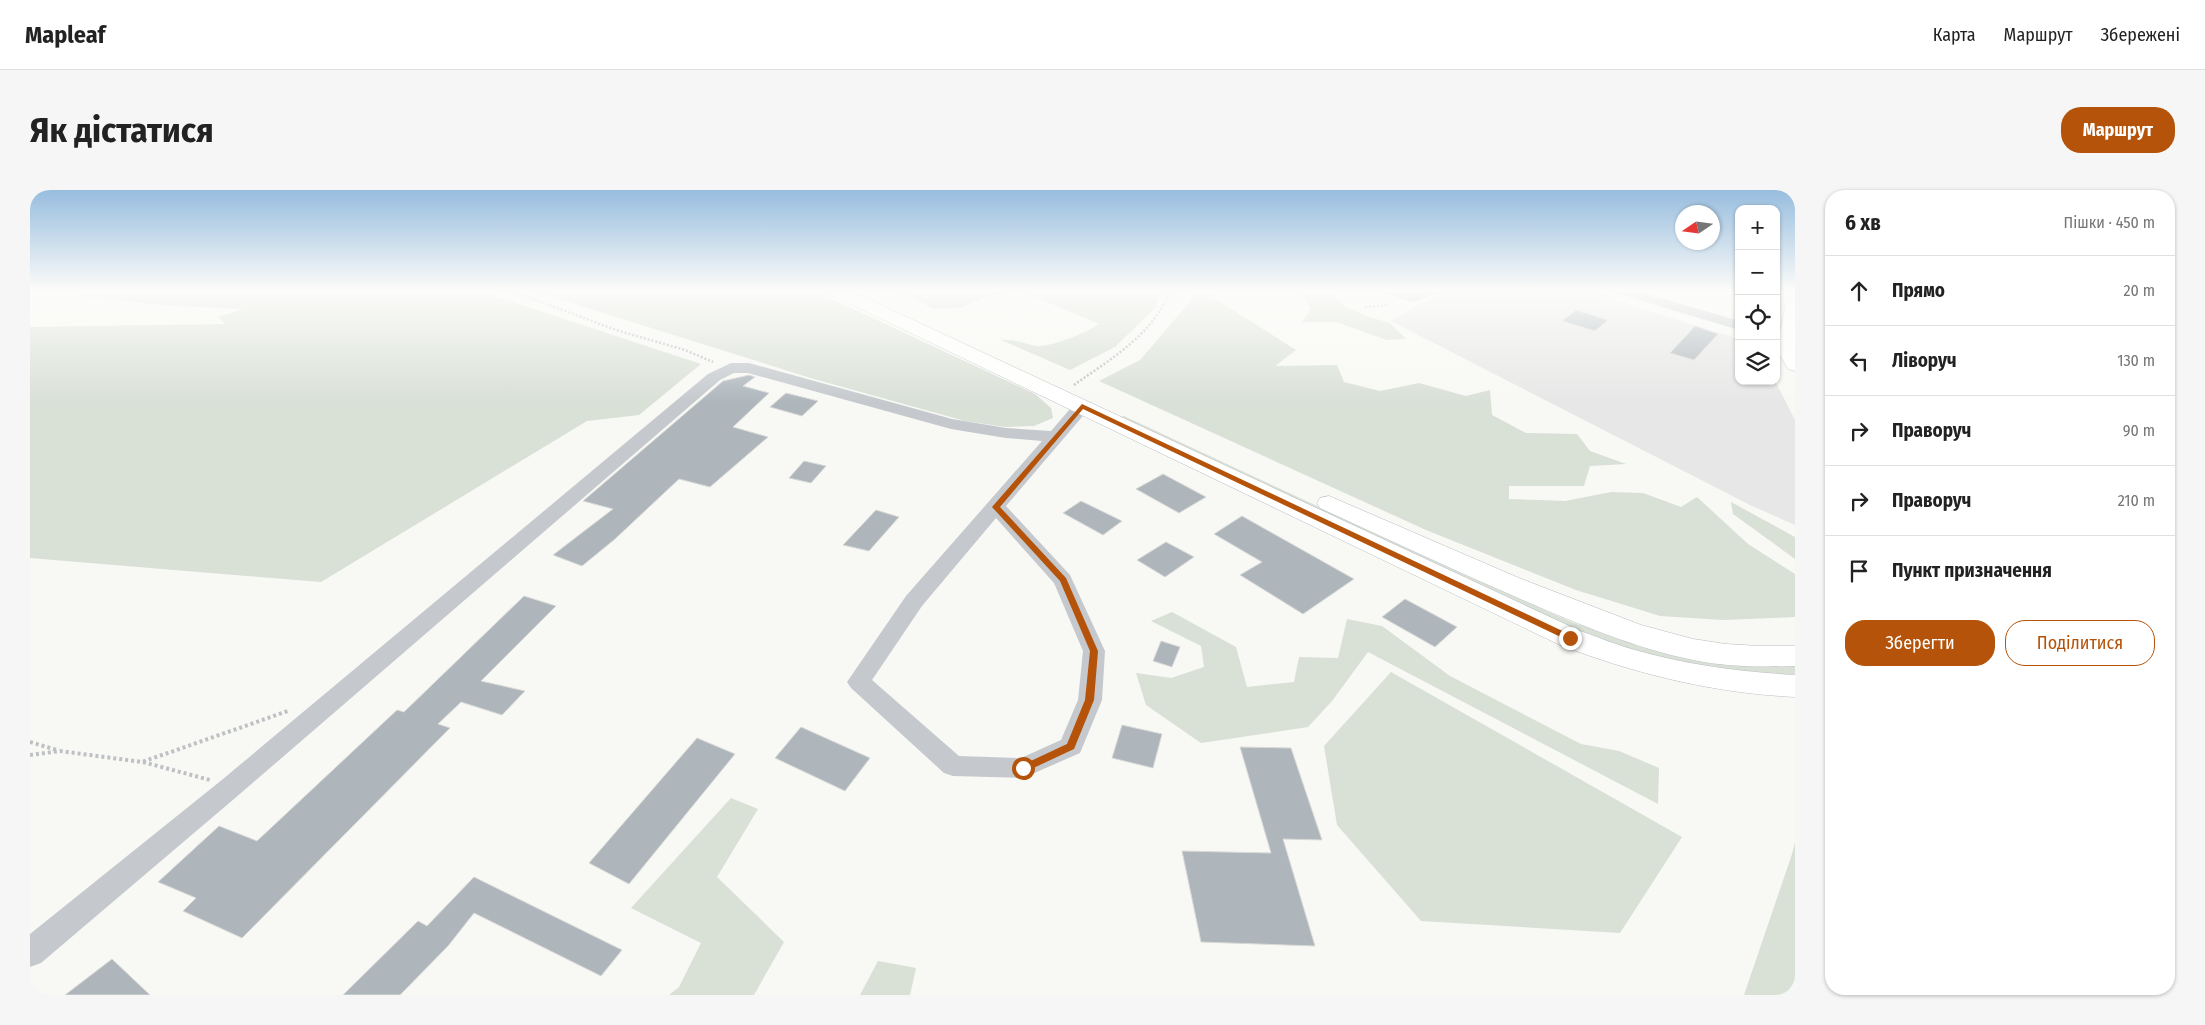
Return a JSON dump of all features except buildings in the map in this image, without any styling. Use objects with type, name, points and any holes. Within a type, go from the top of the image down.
[{"type":"main road","points":[[924,329],[1273,479],[1514,586],[1608,625],[1647,639],[1698,651],[1742,656],[1795,656]]},
{"type":"main road","points":[[944,329],[1570,638],[1635,661],[1693,674],[1754,684],[1795,686]]},
{"type":"main road","points":[[1788,339],[1784,347],[1795,365]]},
{"type":"street","points":[[30,953],[232,786],[714,377],[730,368],[749,368],[951,424],[1006,433],[1056,437]]},
{"type":"street","points":[[996,507],[1063,580],[1094,651],[1090,700],[1071,746],[1023,768],[952,766],[858,682],[914,601],[1056,437],[1078,396]]},
{"type":"path","points":[[612,329],[685,350],[730,368]]},
{"type":"path","points":[[1078,396],[1148,329]]},
{"type":"path","points":[[142,762],[296,709]]},
{"type":"path","points":[[30,742],[60,751],[142,762],[232,786]]},
{"type":"path","points":[[30,755],[60,751]]},
{"type":"shaded area","points":[[30,329],[593,329],[701,364],[639,415],[587,421],[321,582],[30,558]]},
{"type":"shaded area","points":[[653,329],[895,329],[1035,394],[1051,408],[1053,418],[1034,426],[1005,427],[965,421],[814,379]]},
{"type":"shaded area","points":[[1091,329],[1134,329],[1115,347],[1070,370],[1001,340],[1042,346],[1068,339]]},
{"type":"shaded area","points":[[1167,329],[1262,329],[1296,350],[1275,366],[1337,365],[1344,382],[1380,391],[1419,383],[1466,396],[1490,390],[1492,415],[1526,433],[1577,434],[1590,451],[1626,464],[1590,466],[1584,486],[1509,486],[1509,499],[1565,501],[1611,492],[1643,493],[1681,507],[1697,497],[1748,544],[1795,574],[1795,617],[1723,620],[1660,616],[1576,590],[1426,530],[1099,381],[1140,360]]},
{"type":"shaded area","points":[[1355,329],[1396,329],[1406,339],[1387,340]]},
{"type":"shaded area","points":[[1406,329],[1705,329],[1735,338],[1735,385],[1777,385],[1795,420],[1795,525],[1750,505]]},
{"type":"shaded area","points":[[1124,416],[1463,574],[1574,623],[1640,644],[1722,663],[1770,667],[1795,666],[1795,674],[1757,673],[1682,663],[1637,651],[1572,629],[1119,417]]},
{"type":"shaded area","points":[[1731,502],[1795,537],[1795,559],[1733,514]]},
{"type":"shaded area","points":[[1172,612],[1236,647],[1247,687],[1294,682],[1299,657],[1338,658],[1347,619],[1382,626],[1450,676],[1581,744],[1619,751],[1659,768],[1658,804],[1368,652],[1332,701],[1308,727],[1201,743],[1146,705],[1136,673],[1171,678],[1204,667],[1201,646],[1151,621]]},
{"type":"shaded area","points":[[1391,672],[1682,837],[1620,933],[1421,921],[1337,825],[1324,746]]},
{"type":"shaded area","points":[[731,798],[758,809],[717,877],[784,942],[754,995],[669,995],[679,987],[701,943],[631,908]]},
{"type":"shaded area","points":[[1795,842],[1795,995],[1744,995],[1792,854]]},
{"type":"shaded area","points":[[878,961],[916,968],[910,995],[860,995]]},
{"type":"route","points":[[1023,768],[1071,746],[1090,700],[1094,651],[1063,580],[996,507],[1082,406],[1570,638]]}]
